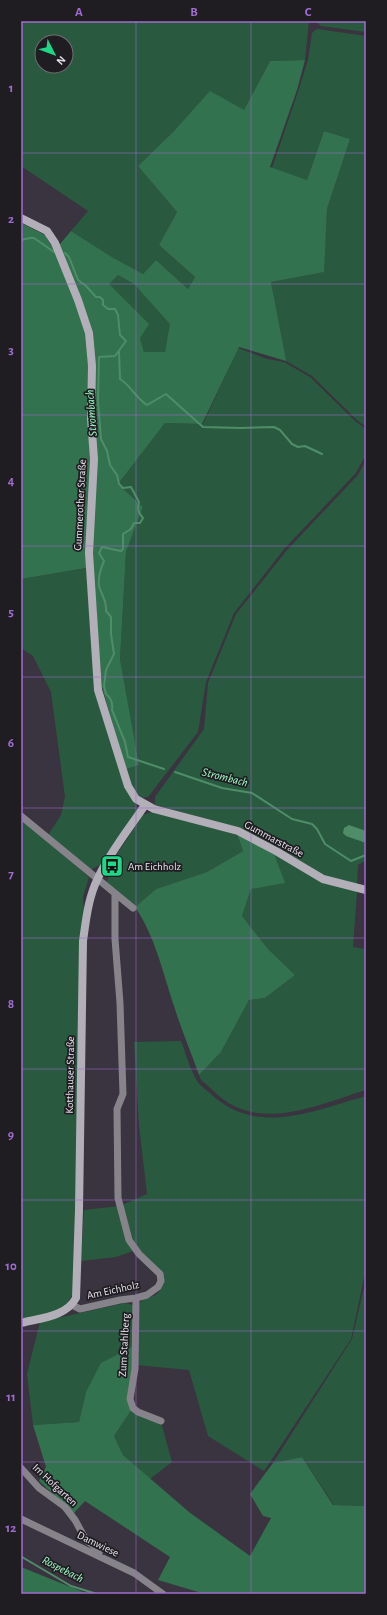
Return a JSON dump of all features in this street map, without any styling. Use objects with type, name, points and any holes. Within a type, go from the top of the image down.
[{"type":"street","name":"Gummerother Straße","points":[[21,218],[47,231],[55,243],[78,300],[89,333],[92,366],[91,418],[94,459],[89,553],[98,690],[128,786],[136,799],[145,805]]},
{"type":"street","name":"Kotthauser Straße","points":[[72,1305],[77,1291],[80,1210],[83,941],[86,915],[91,894],[98,878],[145,805]]},
{"type":"street","name":"Gummarstraße","points":[[145,805],[154,809],[238,831],[276,851],[323,879],[366,890]]},
{"type":"street","points":[[21,816],[98,878],[115,895],[132,908]]},
{"type":"street","name":"Am Eichholz","points":[[72,1305],[80,1309],[136,1298],[154,1291],[161,1281],[160,1274],[139,1254],[129,1240],[118,1198],[117,1109],[123,1094],[120,1003],[115,939],[115,895]]},
{"type":"street","name":"Zum Stahlberg","points":[[136,1298],[135,1369],[130,1399],[133,1408],[138,1412],[161,1421]]},
{"type":"street","points":[[21,1323],[65,1311],[72,1305]]},
{"type":"street","name":"Im Hofgarten","points":[[21,1468],[40,1488],[65,1507],[75,1520],[86,1540],[99,1550],[100,1556]]},
{"type":"street","name":"Damwiese","points":[[21,1518],[100,1556],[143,1579],[163,1594]]},
{"type":"shaded area","points":[[21,21],[309,21],[305,60],[270,61],[244,110],[175,130],[138,166],[177,212],[159,245],[195,277],[188,289],[156,260],[143,274],[112,257],[71,231],[88,211],[21,166]]},
{"type":"shaded area","points":[[315,21],[366,21],[366,32],[321,26]]},
{"type":"shaded area","points":[[317,29],[366,36],[366,427],[312,376],[286,361],[271,282],[323,272],[327,209],[350,139],[324,131],[307,180],[272,168],[308,60],[312,33]]},
{"type":"shaded area","points":[[305,60],[297,90],[270,167],[307,180],[324,131],[350,139],[327,209],[324,272],[271,282],[286,361],[239,347],[202,424],[165,423],[118,484],[143,507],[126,552],[120,659],[139,765],[126,769],[102,687],[92,567],[21,579],[21,223],[45,235],[51,245],[60,244],[71,231],[112,257],[143,274],[156,260],[188,289],[195,277],[159,245],[177,212],[138,166],[175,130],[210,91],[244,110],[270,61]],"holes":[[[118,275],[134,284],[170,324],[165,352],[144,352],[140,338],[149,324],[109,284]]]},
{"type":"shaded area","points":[[118,275],[134,284],[171,324],[165,352],[144,352],[140,338],[108,284]]},
{"type":"shaded area","points":[[238,348],[267,359],[284,362],[310,377],[355,421],[366,429],[366,455],[355,474],[285,548],[234,613],[206,682],[198,732],[148,797],[141,798],[131,786],[126,769],[139,765],[120,659],[126,552],[143,507],[118,484],[165,423],[203,424]]},
{"type":"shaded area","points":[[366,460],[366,860],[358,865],[357,885],[328,878],[280,848],[240,828],[155,805],[155,797],[204,729],[208,683],[236,614],[287,550],[358,475]]},
{"type":"shaded area","points":[[87,568],[95,691],[135,801],[137,812],[100,865],[90,870],[48,835],[61,815],[65,797],[51,692],[33,656],[21,648],[21,579]]},
{"type":"shaded area","points":[[152,812],[237,834],[243,851],[207,872],[156,889],[135,907],[106,882],[116,863],[117,854],[143,815]]},
{"type":"shaded area","points":[[21,818],[89,877],[83,897],[84,910],[74,1293],[65,1306],[52,1312],[21,1320]]},
{"type":"shaded area","points":[[349,825],[366,831],[366,843],[346,836],[343,833],[344,828]]},
{"type":"shaded area","points":[[237,834],[274,854],[285,883],[251,889],[242,916],[268,949],[295,975],[265,998],[249,1000],[221,1052],[199,1075],[153,942],[135,907],[156,889],[207,872],[243,851]]},
{"type":"shaded area","points":[[274,854],[324,883],[357,891],[353,947],[366,949],[366,1090],[314,1107],[296,1111],[260,1113],[243,1110],[227,1102],[201,1080],[199,1075],[221,1052],[249,1000],[265,998],[295,975],[268,949],[242,916],[251,889]]},
{"type":"shaded area","points":[[181,1041],[192,1072],[198,1083],[230,1108],[248,1115],[267,1117],[307,1113],[366,1096],[366,1269],[351,1339],[264,1471],[208,1436],[189,1370],[136,1365],[138,1305],[143,1300],[158,1293],[163,1283],[163,1276],[154,1264],[136,1247],[132,1241],[127,1228],[122,1205],[147,1194],[139,1126],[134,1042]]},
{"type":"shaded area","points":[[120,1206],[133,1251],[116,1257],[81,1261],[84,1210]]},
{"type":"shaded area","points":[[366,1279],[366,1506],[334,1505],[302,1457],[273,1463],[352,1339]]},
{"type":"shaded area","points":[[125,1303],[133,1305],[136,1345],[86,1392],[79,1422],[33,1425],[27,1374],[40,1322]]},
{"type":"shaded area","points":[[136,1345],[132,1409],[114,1436],[123,1455],[189,1512],[250,1556],[271,1518],[263,1516],[250,1494],[273,1463],[302,1457],[333,1505],[366,1506],[366,1594],[205,1594],[158,1580],[170,1557],[85,1501],[74,1513],[39,1481],[46,1467],[33,1425],[79,1422],[86,1392],[101,1363]]},
{"type":"shaded area","points":[[132,1409],[161,1422],[172,1462],[150,1479],[123,1455],[114,1436]]},
{"type":"shaded area","points":[[21,1567],[88,1594],[21,1594]]},
{"type":"waterway","name":"Strombach","points":[[21,240],[34,238],[54,252]]},
{"type":"waterway","name":"Strombach","points":[[65,253],[69,257],[78,280],[96,297],[100,297],[103,300],[103,305],[108,309],[115,309],[118,315],[120,335],[126,341],[115,356],[99,357],[98,401],[101,439],[107,451],[110,465],[117,475],[119,484],[123,488],[131,487],[139,502],[138,510],[143,518],[140,523],[134,523],[131,529],[123,534],[123,549],[121,551],[102,547],[99,553],[104,561],[100,574],[99,586],[105,601],[106,611],[111,617],[111,634],[114,654],[106,670],[104,686],[106,694],[111,701],[112,710],[125,742],[128,757],[164,769]]},
{"type":"waterway","points":[[119,352],[120,379],[128,385],[139,399],[147,405],[166,394],[203,427],[274,427],[280,430],[292,444],[298,447],[305,446],[322,454]]},
{"type":"waterway","name":"Strombach","points":[[175,772],[222,788],[252,793],[292,819],[312,824],[317,829],[325,844],[351,861],[366,855]]},
{"type":"waterway","name":"Rospebach","points":[[22,1557],[71,1586],[97,1594]]},
{"type":"place","name":"Am Eichholz","points":[[112,866]]}]
